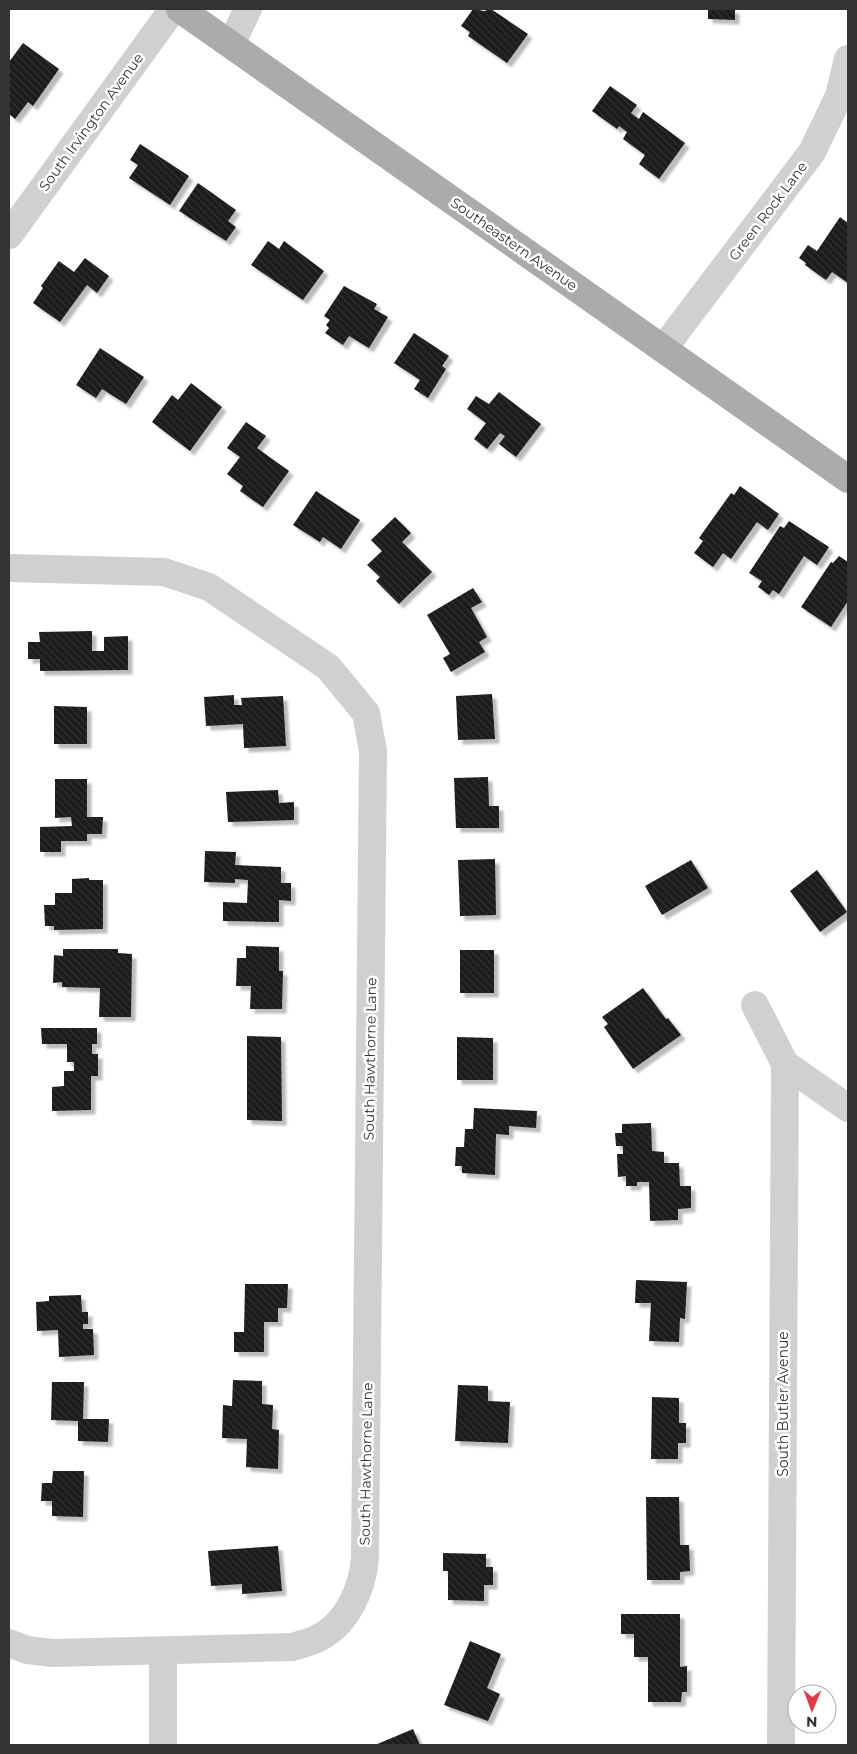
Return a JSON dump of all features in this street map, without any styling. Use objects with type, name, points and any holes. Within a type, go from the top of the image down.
[{"type":"main road","name":"Southeastern Avenue","points":[[180,9],[848,479]]},
{"type":"street","name":"South Irvington Avenue","points":[[9,235],[173,9]]},
{"type":"street","points":[[231,44],[248,9]]},
{"type":"street","name":"Green Rock Lane","points":[[663,349],[812,152],[839,96],[848,59]]},
{"type":"street","name":"South Hawthorne Lane","points":[[9,568],[164,572],[209,587],[328,667],[366,713],[373,751],[365,1557],[362,1581],[352,1604],[316,1640],[279,1649],[163,1652]]},
{"type":"street","points":[[755,1005],[785,1064],[848,1108]]},
{"type":"street","name":"South Butler Avenue","points":[[781,1745],[785,1064]]},
{"type":"street","points":[[9,1643],[27,1650],[52,1653],[163,1652],[162,1745]]},
{"type":"building","points":[[473,9],[484,11],[491,9],[528,34],[507,63],[468,36],[470,32],[461,26]]},
{"type":"building","points":[[708,9],[735,9],[735,20],[708,19]]},
{"type":"building","points":[[23,43],[59,69],[33,106],[28,102],[15,119],[9,114],[9,62]]},
{"type":"building","points":[[610,86],[637,105],[631,113],[639,119],[643,112],[685,143],[659,179],[639,164],[645,155],[623,139],[627,132],[619,126],[617,129],[592,111]]},
{"type":"building","points":[[140,144],[189,176],[170,205],[129,178],[138,165],[130,160]]},
{"type":"building","points":[[198,183],[236,210],[228,221],[236,227],[226,241],[179,211]]},
{"type":"building","points":[[840,217],[848,223],[848,283],[832,272],[826,280],[805,265],[806,263],[799,258],[808,245],[817,251]]},
{"type":"building","points":[[268,241],[279,249],[284,241],[324,271],[303,300],[251,265]]},
{"type":"building","points":[[85,258],[109,276],[97,293],[87,285],[60,322],[33,303],[43,288],[41,286],[59,261],[74,272]]},
{"type":"building","points":[[344,286],[377,304],[374,309],[388,317],[369,348],[349,336],[343,345],[325,333],[329,328],[326,325],[330,320],[324,316]]},
{"type":"building","points":[[414,333],[449,356],[442,366],[446,369],[428,398],[414,389],[420,380],[394,363]]},
{"type":"building","points":[[100,348],[144,377],[126,404],[102,389],[96,398],[76,385]]},
{"type":"building","points":[[191,383],[222,407],[190,451],[152,422],[172,395],[178,400]]},
{"type":"building","points":[[499,392],[541,424],[516,457],[499,444],[505,436],[500,433],[487,449],[474,439],[486,423],[467,409],[476,396],[489,404]]},
{"type":"building","points":[[246,422],[266,436],[257,448],[289,471],[263,507],[240,491],[243,486],[227,474],[240,457],[227,448]]},
{"type":"building","points":[[740,486],[779,514],[768,530],[757,522],[731,559],[723,553],[713,567],[694,553],[703,541],[699,538],[731,493],[734,495]]},
{"type":"building","points":[[316,491],[360,520],[341,549],[323,537],[320,542],[293,525]]},
{"type":"building","points":[[395,517],[411,533],[402,542],[432,572],[399,604],[376,581],[380,577],[367,565],[382,551],[371,540]]},
{"type":"building","points":[[789,521],[829,547],[817,565],[804,556],[779,594],[773,590],[769,595],[758,587],[762,581],[749,573],[780,526],[784,528]]},
{"type":"building","points":[[839,556],[848,562],[848,601],[831,627],[801,607],[831,562],[833,563]]},
{"type":"building","points":[[473,588],[482,602],[471,608],[487,637],[479,642],[485,652],[451,672],[443,658],[450,654],[427,615]]},
{"type":"building","points":[[92,631],[92,651],[104,651],[104,637],[128,636],[128,670],[40,671],[40,659],[28,659],[28,642],[40,642],[39,632]]},
{"type":"building","points":[[492,694],[495,739],[458,740],[456,696]]},
{"type":"building","points":[[234,695],[234,705],[242,705],[241,698],[283,696],[286,746],[244,748],[243,724],[206,726],[204,697]]},
{"type":"building","points":[[54,706],[87,707],[87,744],[54,744]]},
{"type":"building","points":[[488,777],[489,806],[499,806],[499,828],[456,828],[454,778]]},
{"type":"building","points":[[55,779],[87,779],[87,817],[103,817],[102,834],[87,834],[87,841],[61,841],[61,852],[40,852],[40,827],[72,826],[71,817],[55,818]]},
{"type":"building","points":[[278,790],[279,803],[294,802],[294,820],[228,822],[226,792]]},
{"type":"building","points":[[205,851],[236,852],[235,865],[281,867],[281,883],[291,883],[291,901],[279,900],[279,922],[223,921],[223,902],[247,903],[248,880],[235,879],[235,883],[204,882]]},
{"type":"building","points":[[495,859],[496,915],[460,916],[458,860]]},
{"type":"building","points":[[691,860],[708,888],[662,915],[645,886]]},
{"type":"building","points":[[817,870],[847,912],[820,932],[790,891]]},
{"type":"building","points":[[89,878],[89,880],[103,880],[103,929],[54,930],[54,926],[45,926],[44,905],[55,905],[55,893],[72,893],[72,879]]},
{"type":"building","points":[[246,946],[279,947],[279,971],[283,971],[282,1009],[250,1009],[251,986],[236,986],[237,958],[246,958]]},
{"type":"building","points":[[63,949],[118,949],[118,953],[132,954],[131,1017],[99,1017],[100,988],[62,987],[62,982],[53,983],[54,955],[63,956]]},
{"type":"building","points":[[460,950],[494,950],[494,993],[460,993]]},
{"type":"building","points":[[643,988],[666,1019],[668,1018],[681,1035],[633,1069],[604,1027],[608,1024],[602,1017]]},
{"type":"building","points":[[41,1028],[97,1028],[97,1044],[92,1044],[92,1054],[98,1054],[98,1076],[91,1076],[91,1110],[52,1111],[52,1087],[64,1086],[64,1071],[74,1071],[74,1062],[67,1062],[67,1044],[42,1044]]},
{"type":"building","points":[[247,1036],[281,1037],[282,1121],[247,1120]]},
{"type":"building","points":[[457,1037],[493,1038],[493,1080],[457,1080]]},
{"type":"building","points":[[474,1108],[537,1111],[536,1128],[509,1126],[509,1135],[496,1134],[495,1175],[462,1173],[462,1166],[455,1166],[456,1147],[464,1147],[465,1129],[473,1129]]},
{"type":"building","points":[[651,1123],[652,1151],[664,1152],[664,1163],[679,1163],[680,1186],[691,1186],[691,1208],[678,1209],[678,1220],[650,1221],[649,1182],[637,1182],[637,1186],[626,1186],[626,1176],[618,1177],[617,1154],[623,1154],[623,1146],[616,1146],[615,1133],[622,1133],[622,1124]]},
{"type":"building","points":[[636,1280],[687,1282],[685,1319],[680,1318],[679,1342],[649,1341],[651,1303],[635,1303]]},
{"type":"building","points":[[245,1284],[288,1284],[287,1308],[278,1308],[278,1322],[264,1322],[264,1352],[234,1352],[234,1332],[244,1332]]},
{"type":"building","points":[[81,1295],[82,1312],[88,1312],[88,1324],[83,1324],[83,1329],[93,1329],[94,1355],[59,1357],[58,1330],[37,1331],[36,1302],[49,1301],[49,1296]]},
{"type":"building","points":[[233,1380],[262,1381],[262,1404],[273,1405],[272,1429],[279,1430],[278,1469],[246,1467],[247,1439],[222,1438],[223,1405],[232,1406]]},
{"type":"building","points":[[52,1382],[84,1382],[83,1419],[109,1419],[108,1442],[78,1441],[78,1421],[51,1420]]},
{"type":"building","points":[[458,1385],[488,1386],[488,1401],[510,1402],[508,1443],[455,1441]]},
{"type":"building","points":[[652,1397],[679,1398],[679,1423],[686,1423],[686,1443],[678,1443],[678,1459],[651,1459]]},
{"type":"building","points":[[53,1471],[84,1471],[83,1517],[52,1516],[52,1501],[41,1501],[42,1483],[52,1483]]},
{"type":"building","points":[[646,1497],[679,1497],[680,1545],[689,1545],[690,1571],[680,1572],[680,1580],[647,1580]]},
{"type":"building","points":[[278,1546],[282,1591],[242,1594],[242,1584],[211,1586],[208,1551]]},
{"type":"building","points":[[443,1553],[486,1554],[486,1567],[493,1567],[493,1585],[484,1585],[484,1601],[448,1600],[448,1571],[443,1571]]},
{"type":"building","points":[[621,1614],[680,1614],[680,1667],[687,1666],[687,1692],[682,1692],[681,1702],[648,1702],[648,1657],[634,1657],[634,1634],[621,1634]]},
{"type":"building","points":[[470,1641],[501,1654],[487,1688],[500,1694],[488,1721],[444,1705]]},
{"type":"building","points":[[413,1729],[420,1745],[375,1745]]}]
